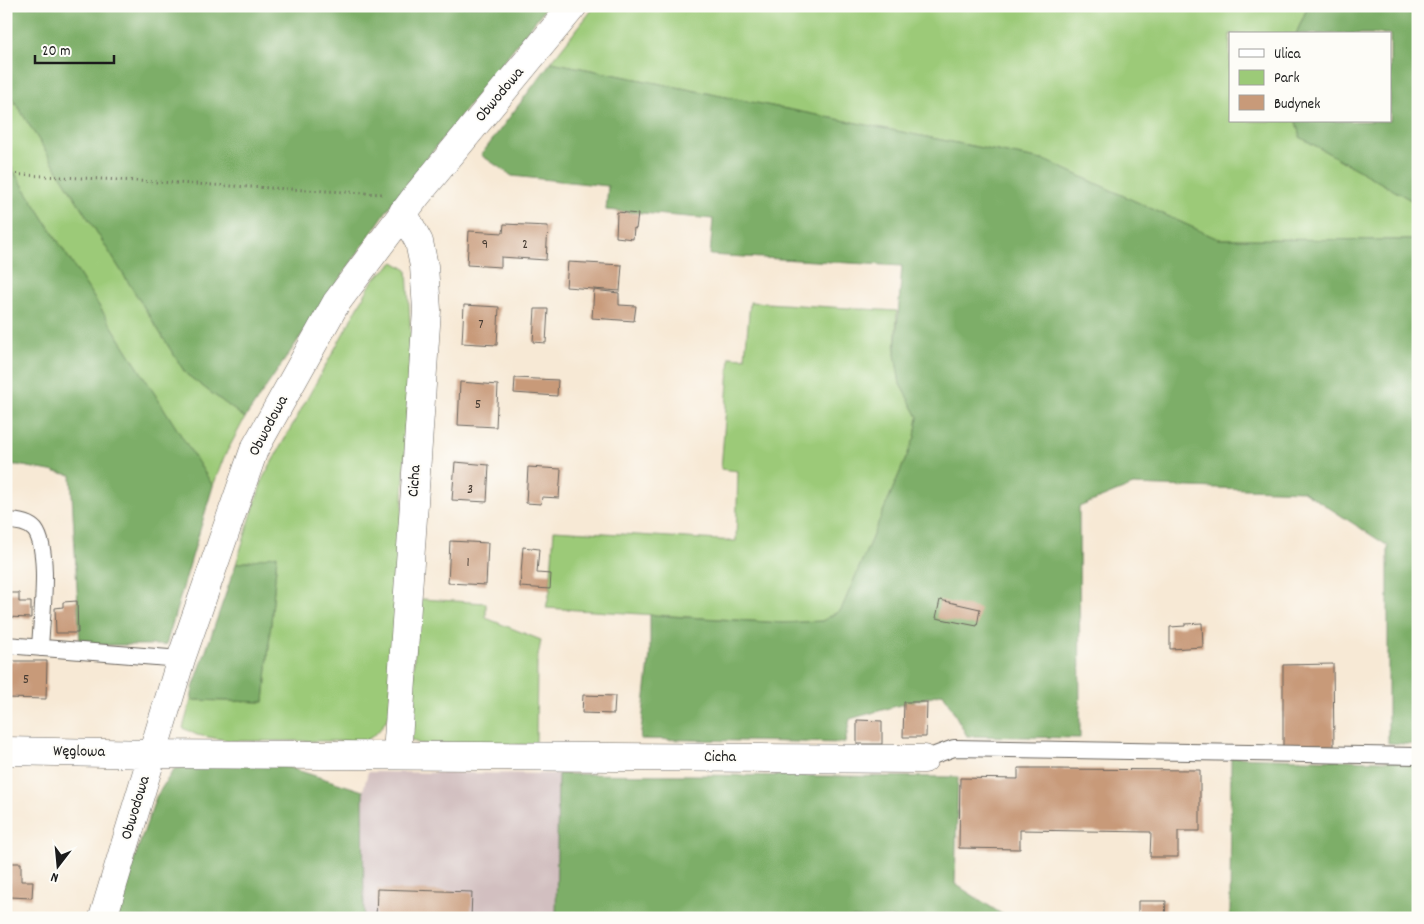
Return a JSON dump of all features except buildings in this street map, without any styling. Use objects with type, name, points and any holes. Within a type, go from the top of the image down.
[{"type":"street","name":"Obwodowa","points":[[103,918],[181,659],[254,450],[336,303],[410,204],[573,6]]},
{"type":"street","name":"Cicha","points":[[397,755],[427,310],[424,266],[410,204]]},
{"type":"street","name":"Węglowa","points":[[6,751],[153,754]]},
{"type":"street","name":"Cicha","points":[[153,754],[924,758]]},
{"type":"lane","points":[[6,521],[20,522],[34,529],[41,543],[44,563],[40,648]]},
{"type":"lane","points":[[6,645],[181,659]]},
{"type":"lane","points":[[924,758],[954,748],[1418,756]]},
{"type":"path","points":[[6,174],[410,204]]},
{"type":"shaded area","points":[[368,772],[558,774],[556,918],[364,918],[363,791]]},
{"type":"green space","points":[[6,6],[547,6],[392,203],[245,418],[186,374],[6,88]]},
{"type":"green space","points":[[595,6],[1308,6],[1297,32],[1229,32],[1229,122],[1296,122],[1300,137],[1418,204],[1418,240],[1218,239],[1047,161],[551,62]]},
{"type":"green space","points":[[1308,6],[1418,6],[1418,204],[1300,137],[1296,122],[1392,122],[1392,32],[1297,32]]},
{"type":"green space","points":[[551,62],[1047,161],[1218,239],[1418,240],[1418,745],[1388,743],[1388,546],[1303,491],[1133,485],[1079,507],[1080,738],[967,736],[943,693],[850,719],[845,743],[640,739],[650,654],[650,615],[783,623],[822,621],[841,610],[915,437],[918,417],[900,384],[895,354],[902,266],[710,255],[713,219],[606,210],[608,186],[512,176],[481,155]]},
{"type":"green space","points":[[6,88],[186,374],[245,418],[224,457],[213,486],[6,159]]},
{"type":"green space","points":[[6,159],[213,486],[166,645],[80,645],[71,475],[18,465],[6,465]]},
{"type":"green space","points":[[394,262],[407,270],[411,339],[390,713],[380,730],[364,741],[231,741],[197,735],[183,728],[191,700],[264,702],[277,556],[236,564],[263,478],[373,280]]},
{"type":"green space","points":[[750,302],[897,311],[895,354],[900,384],[918,417],[915,437],[841,610],[822,621],[783,623],[546,608],[550,590],[554,530],[736,541],[738,471],[721,469],[730,357],[745,358]]},
{"type":"green space","points":[[277,555],[264,702],[191,700],[193,688],[236,564]]},
{"type":"green space","points":[[422,599],[486,603],[486,618],[541,640],[537,662],[536,745],[420,744],[411,740],[416,603]]},
{"type":"green space","points":[[1231,757],[1418,762],[1418,918],[1230,918]]},
{"type":"green space","points":[[202,764],[284,766],[363,791],[364,918],[115,918],[156,797],[174,769]]},
{"type":"green space","points":[[558,774],[958,777],[955,884],[1008,918],[556,918]]}]
